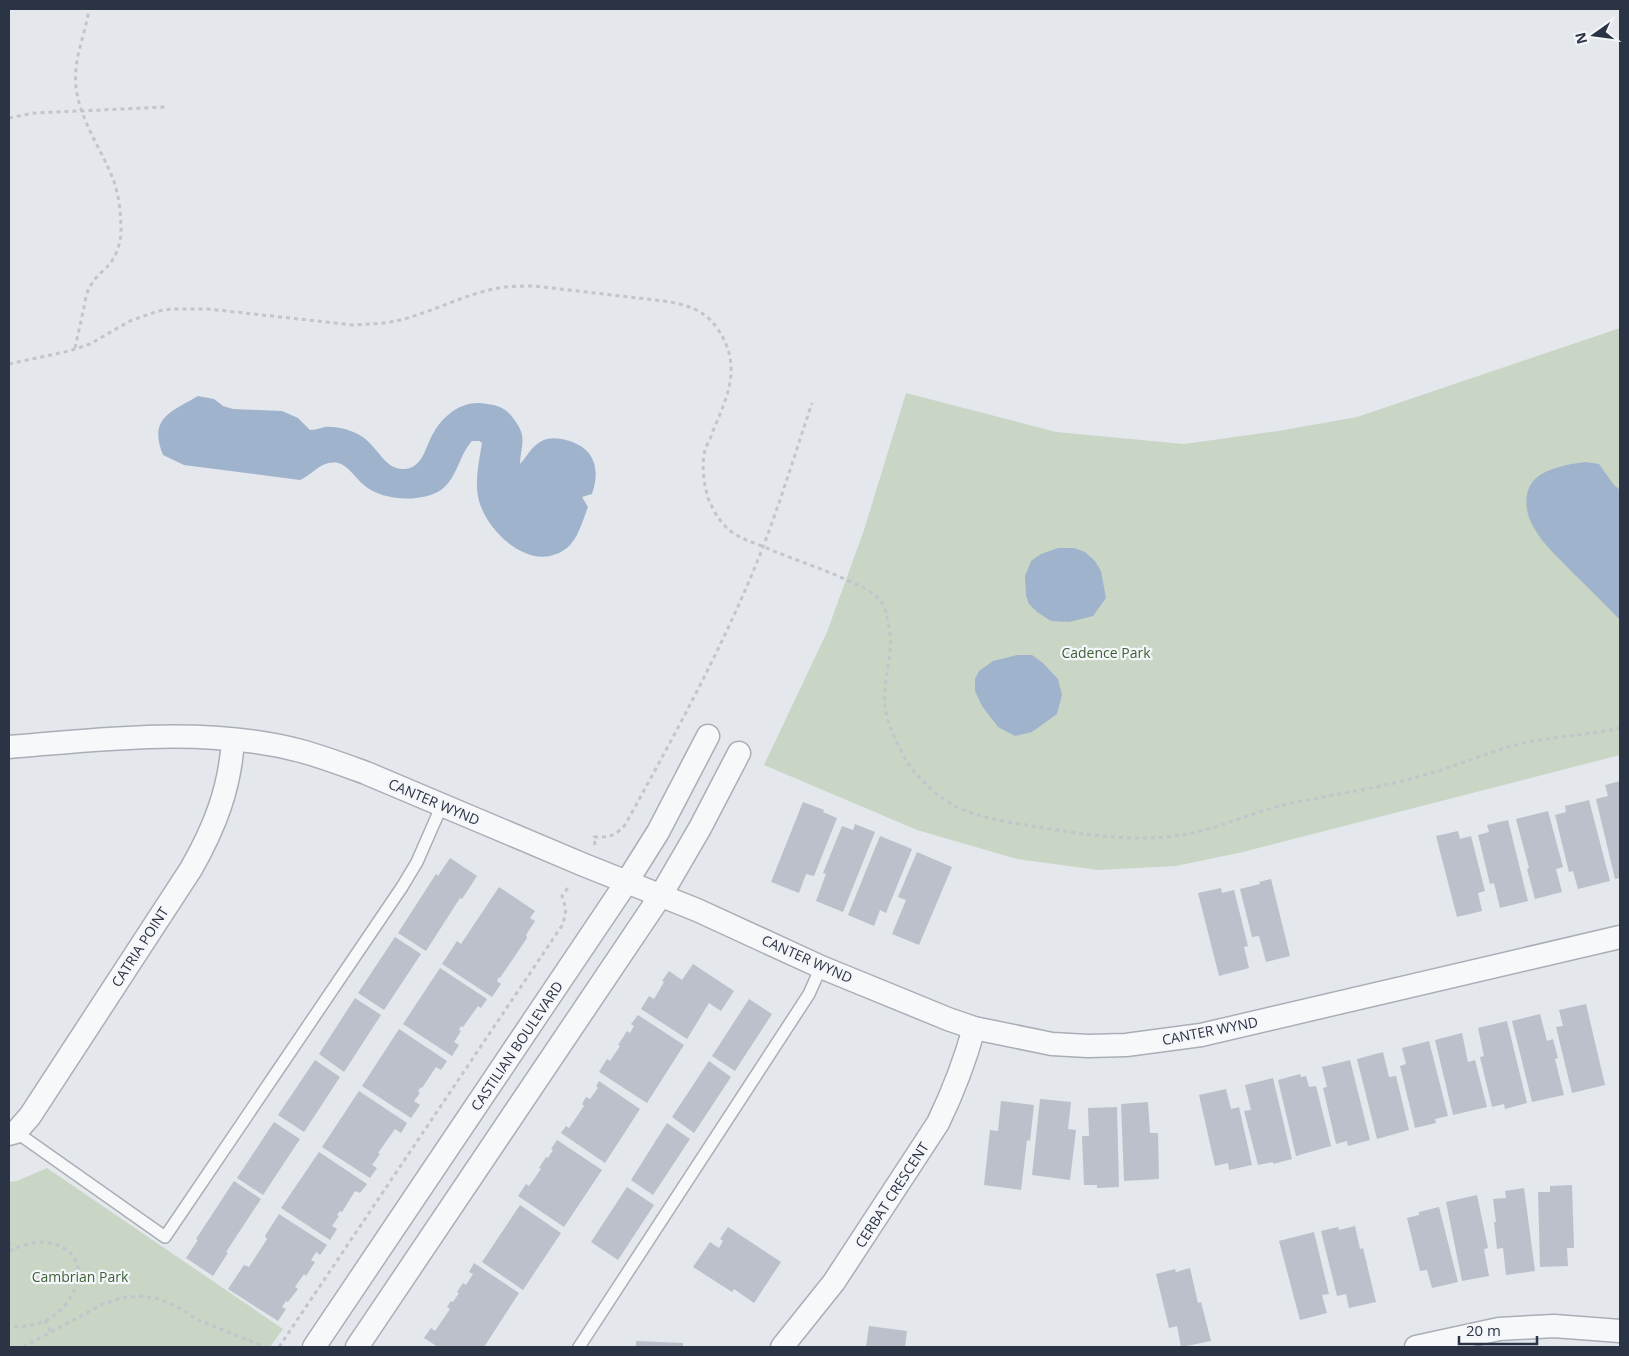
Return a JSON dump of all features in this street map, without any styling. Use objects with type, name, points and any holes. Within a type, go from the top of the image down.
[{"type":"street","name":"CANTER WYND","points":[[9,747],[141,736],[193,737],[233,740],[300,751],[330,759],[626,883],[661,895],[822,967],[948,1019],[974,1028],[1052,1044],[1126,1045],[1201,1035],[1620,937]]},
{"type":"street","name":"CASTILIAN BOULEVARD","points":[[314,1347],[626,883],[658,832],[708,736]]},
{"type":"street","name":"CATRIA POINT","points":[[12,1133],[30,1116],[196,860],[215,822],[224,798],[232,761],[233,740]]},
{"type":"street","points":[[357,1347],[661,895],[700,828],[739,753]]},
{"type":"street","name":"CERBAT CRESCENT","points":[[782,1347],[834,1282],[938,1123],[952,1096],[962,1070],[974,1028]]},
{"type":"street","points":[[1416,1347],[1499,1329],[1554,1326],[1620,1331]]},
{"type":"street","points":[[1618,1347],[1620,1343]]},
{"type":"lane","points":[[12,1133],[165,1237],[402,887],[417,862],[442,805]]},
{"type":"lane","points":[[579,1347],[809,994],[822,967]]},
{"type":"path","points":[[75,349],[88,290],[118,250],[121,234],[121,214],[113,179],[81,111],[76,88],[79,48],[87,23],[89,9]]},
{"type":"path","points":[[9,118],[34,113],[166,107]]},
{"type":"path","points":[[9,364],[90,344],[130,321],[158,311],[171,309],[208,309],[353,325],[377,324],[414,316],[483,292],[518,286],[534,286],[682,304],[694,308],[714,323],[727,344],[731,361],[730,389],[705,451],[703,468],[704,483],[709,501],[717,515],[726,527],[739,537],[836,574],[875,595],[885,608],[890,631],[885,706],[900,748],[915,773],[938,795],[956,807],[989,818],[1110,838],[1180,836],[1284,805],[1426,775],[1513,746],[1620,728]]},
{"type":"path","points":[[595,852],[594,837],[609,837],[618,833],[625,825],[710,668],[763,547],[812,404]]},
{"type":"path","points":[[279,1347],[563,924],[566,909],[562,896],[571,884]]},
{"type":"path","points":[[9,1241],[11,1250],[23,1245],[44,1242],[62,1247],[74,1258],[78,1273],[75,1291],[63,1308],[55,1315],[25,1326],[9,1326]]},
{"type":"path","points":[[22,1347],[103,1304],[121,1298],[139,1296],[160,1299],[198,1320],[265,1347]]},
{"type":"path","points":[[45,1320],[51,1332]]},
{"type":"green space","name":"Cadence Park","points":[[1620,328],[1620,755],[1243,852],[1176,866],[1098,870],[1017,859],[917,830],[764,765],[827,632],[864,530],[906,393],[1056,432],[1184,444],[1278,431],[1357,417]]},
{"type":"green space","name":"Cambrian Park","points":[[47,1168],[283,1329],[270,1347],[9,1347],[9,1182],[17,1181]]},
{"type":"water","points":[[198,396],[214,399],[223,406],[233,409],[282,411],[298,418],[310,430],[329,427],[349,430],[367,440],[387,462],[398,469],[411,467],[420,460],[434,432],[444,419],[456,409],[479,403],[495,405],[508,412],[521,430],[520,464],[540,442],[553,438],[566,440],[576,443],[589,453],[595,467],[595,485],[592,494],[582,497],[588,507],[580,529],[571,544],[554,555],[540,557],[513,547],[492,526],[484,513],[479,501],[477,487],[477,472],[482,443],[479,441],[472,441],[451,480],[441,490],[423,497],[413,498],[391,497],[372,490],[345,466],[338,463],[322,466],[300,480],[184,465],[163,455],[158,432],[160,424],[171,412]]},
{"type":"water","points":[[1586,462],[1599,464],[1614,485],[1620,490],[1620,620],[1547,547],[1534,528],[1527,509],[1526,503],[1529,489],[1541,474],[1567,465]]},
{"type":"water","points":[[1058,548],[1074,548],[1085,552],[1095,561],[1101,571],[1106,598],[1093,616],[1069,622],[1051,621],[1029,604],[1026,596],[1025,576],[1031,561],[1041,554]]},
{"type":"water","points":[[1017,655],[1032,655],[1043,663],[1058,679],[1062,695],[1057,714],[1032,732],[1015,736],[998,727],[982,706],[975,691],[975,679],[979,671],[993,661]]},
{"type":"building","points":[[1620,781],[1620,878],[1615,879],[1596,799],[1608,796],[1605,785]]},
{"type":"building","points":[[1589,800],[1610,881],[1578,889],[1573,871],[1569,872],[1555,815],[1566,812],[1565,806]]},
{"type":"building","points":[[803,802],[824,810],[823,812],[837,818],[814,876],[806,874],[799,893],[771,882]]},
{"type":"building","points":[[1548,811],[1563,867],[1556,869],[1562,892],[1535,899],[1516,819]]},
{"type":"building","points":[[1508,820],[1528,901],[1500,908],[1494,883],[1490,884],[1478,835],[1489,832],[1487,825]]},
{"type":"building","points":[[855,824],[875,832],[843,912],[816,901],[826,874],[823,873],[842,826],[853,830]]},
{"type":"building","points":[[1458,831],[1460,839],[1471,836],[1485,891],[1478,893],[1482,911],[1457,917],[1436,836]]},
{"type":"building","points":[[880,836],[912,849],[886,913],[880,910],[874,926],[848,915]]},
{"type":"building","points":[[917,852],[952,867],[919,945],[892,934],[906,900],[898,897]]},
{"type":"building","points":[[450,858],[477,876],[462,899],[460,898],[426,951],[398,933],[436,874],[438,876]]},
{"type":"building","points":[[1271,879],[1290,956],[1266,962],[1259,936],[1252,937],[1240,889]]},
{"type":"building","points":[[499,887],[535,911],[530,918],[535,921],[526,935],[527,938],[499,977],[497,981],[501,984],[492,997],[442,964],[457,941],[461,944]]},
{"type":"building","points":[[1221,888],[1222,893],[1234,890],[1248,946],[1244,947],[1249,968],[1219,976],[1198,893]]},
{"type":"building","points":[[395,937],[421,954],[384,1010],[358,993]]},
{"type":"building","points":[[693,964],[734,991],[721,1011],[709,1003],[687,1039],[641,1009],[649,996],[654,999],[669,971],[682,980]]},
{"type":"building","points":[[440,968],[487,999],[481,1008],[478,1006],[463,1027],[461,1026],[459,1030],[461,1031],[454,1042],[459,1045],[452,1056],[403,1024]]},
{"type":"building","points":[[355,998],[381,1015],[344,1072],[319,1054]]},
{"type":"building","points":[[749,999],[772,1014],[735,1071],[712,1056]]},
{"type":"building","points":[[1586,1004],[1605,1085],[1572,1093],[1556,1027],[1563,1026],[1559,1010]]},
{"type":"building","points":[[1540,1014],[1547,1041],[1553,1039],[1558,1058],[1555,1059],[1564,1095],[1532,1102],[1512,1021]]},
{"type":"building","points":[[638,1015],[684,1045],[647,1103],[599,1072],[607,1059],[610,1061],[627,1031],[630,1033],[634,1026],[631,1024]]},
{"type":"building","points":[[1507,1021],[1527,1103],[1505,1109],[1504,1104],[1492,1107],[1480,1057],[1484,1056],[1478,1028]]},
{"type":"building","points":[[399,1029],[447,1061],[441,1070],[436,1067],[418,1091],[420,1093],[414,1101],[420,1105],[411,1118],[362,1086]]},
{"type":"building","points":[[1462,1033],[1468,1062],[1475,1060],[1487,1107],[1453,1115],[1435,1040]]},
{"type":"building","points":[[1429,1041],[1448,1116],[1435,1119],[1436,1123],[1415,1128],[1400,1066],[1406,1064],[1402,1048]]},
{"type":"building","points":[[1383,1052],[1389,1077],[1396,1076],[1409,1130],[1377,1139],[1357,1059]]},
{"type":"building","points":[[315,1060],[340,1077],[304,1132],[278,1115]]},
{"type":"building","points":[[1350,1060],[1370,1140],[1348,1146],[1347,1141],[1336,1144],[1323,1088],[1327,1087],[1322,1067]]},
{"type":"building","points":[[709,1061],[731,1077],[694,1133],[672,1117]]},
{"type":"building","points":[[1300,1074],[1301,1077],[1306,1076],[1309,1087],[1316,1086],[1331,1146],[1296,1156],[1278,1080]]},
{"type":"building","points":[[1273,1078],[1292,1159],[1273,1164],[1273,1162],[1258,1165],[1244,1111],[1251,1110],[1245,1085]]},
{"type":"building","points":[[599,1081],[640,1109],[605,1163],[561,1133],[566,1126],[569,1128],[584,1106],[582,1104],[586,1097],[590,1099],[598,1088],[596,1086]]},
{"type":"building","points":[[1226,1089],[1231,1109],[1239,1107],[1252,1165],[1229,1170],[1228,1163],[1215,1166],[1199,1095]]},
{"type":"building","points":[[359,1091],[407,1123],[401,1133],[395,1129],[378,1153],[380,1154],[372,1165],[377,1168],[370,1178],[322,1147]]},
{"type":"building","points":[[1040,1099],[1071,1102],[1068,1129],[1076,1130],[1070,1180],[1032,1175]]},
{"type":"building","points":[[1001,1101],[1034,1105],[1030,1141],[1027,1140],[1021,1190],[984,1185],[990,1130],[998,1131]]},
{"type":"building","points":[[1148,1102],[1150,1133],[1158,1133],[1159,1179],[1124,1181],[1121,1104]]},
{"type":"building","points":[[1117,1107],[1119,1187],[1097,1188],[1097,1185],[1084,1185],[1082,1136],[1089,1136],[1088,1108]]},
{"type":"building","points":[[274,1122],[300,1139],[263,1195],[237,1178]]},
{"type":"building","points":[[667,1123],[690,1139],[653,1195],[631,1180]]},
{"type":"building","points":[[557,1140],[602,1170],[564,1227],[518,1196],[526,1184],[529,1186],[541,1169],[539,1168],[546,1157],[548,1158]]},
{"type":"building","points":[[319,1152],[367,1184],[360,1193],[355,1191],[342,1212],[340,1211],[337,1215],[339,1216],[332,1226],[337,1229],[330,1240],[281,1208]]},
{"type":"building","points":[[234,1181],[261,1199],[226,1252],[228,1253],[213,1276],[186,1258],[198,1240],[196,1239]]},
{"type":"building","points":[[1572,1185],[1574,1248],[1567,1248],[1568,1266],[1540,1267],[1538,1192],[1550,1192],[1550,1186]]},
{"type":"building","points":[[627,1187],[654,1205],[618,1260],[591,1242]]},
{"type":"building","points":[[1524,1188],[1535,1271],[1506,1275],[1503,1248],[1497,1249],[1493,1199],[1506,1198],[1505,1191]]},
{"type":"building","points":[[1477,1195],[1488,1248],[1484,1249],[1489,1276],[1462,1281],[1446,1202]]},
{"type":"building","points":[[520,1205],[561,1233],[523,1290],[482,1262]]},
{"type":"building","points":[[1439,1207],[1458,1282],[1432,1288],[1427,1270],[1420,1271],[1407,1218],[1419,1215],[1419,1212]]},
{"type":"building","points":[[279,1214],[327,1245],[320,1255],[316,1252],[311,1260],[315,1262],[306,1276],[304,1274],[295,1287],[298,1289],[282,1307],[286,1309],[278,1321],[228,1289],[244,1265],[249,1267],[267,1239],[265,1236]]},
{"type":"building","points":[[1355,1226],[1360,1249],[1363,1248],[1376,1302],[1349,1308],[1346,1294],[1337,1296],[1321,1231],[1338,1227],[1339,1230]]},
{"type":"building","points":[[728,1227],[781,1262],[754,1303],[734,1289],[732,1292],[693,1267],[710,1242],[719,1248],[723,1241],[720,1239]]},
{"type":"building","points":[[1314,1232],[1329,1294],[1322,1295],[1327,1313],[1300,1320],[1279,1241]]},
{"type":"building","points":[[474,1263],[519,1293],[484,1347],[438,1347],[424,1338],[431,1328],[435,1331],[450,1309],[447,1307],[459,1293],[457,1292],[463,1283],[466,1285],[473,1274],[469,1272]]},
{"type":"building","points":[[1190,1268],[1198,1303],[1201,1302],[1211,1341],[1181,1347],[1177,1326],[1169,1328],[1156,1274],[1175,1269],[1176,1272]]},
{"type":"building","points":[[869,1326],[907,1331],[905,1347],[866,1347]]},
{"type":"building","points":[[636,1341],[683,1343],[683,1347],[636,1347]]}]
